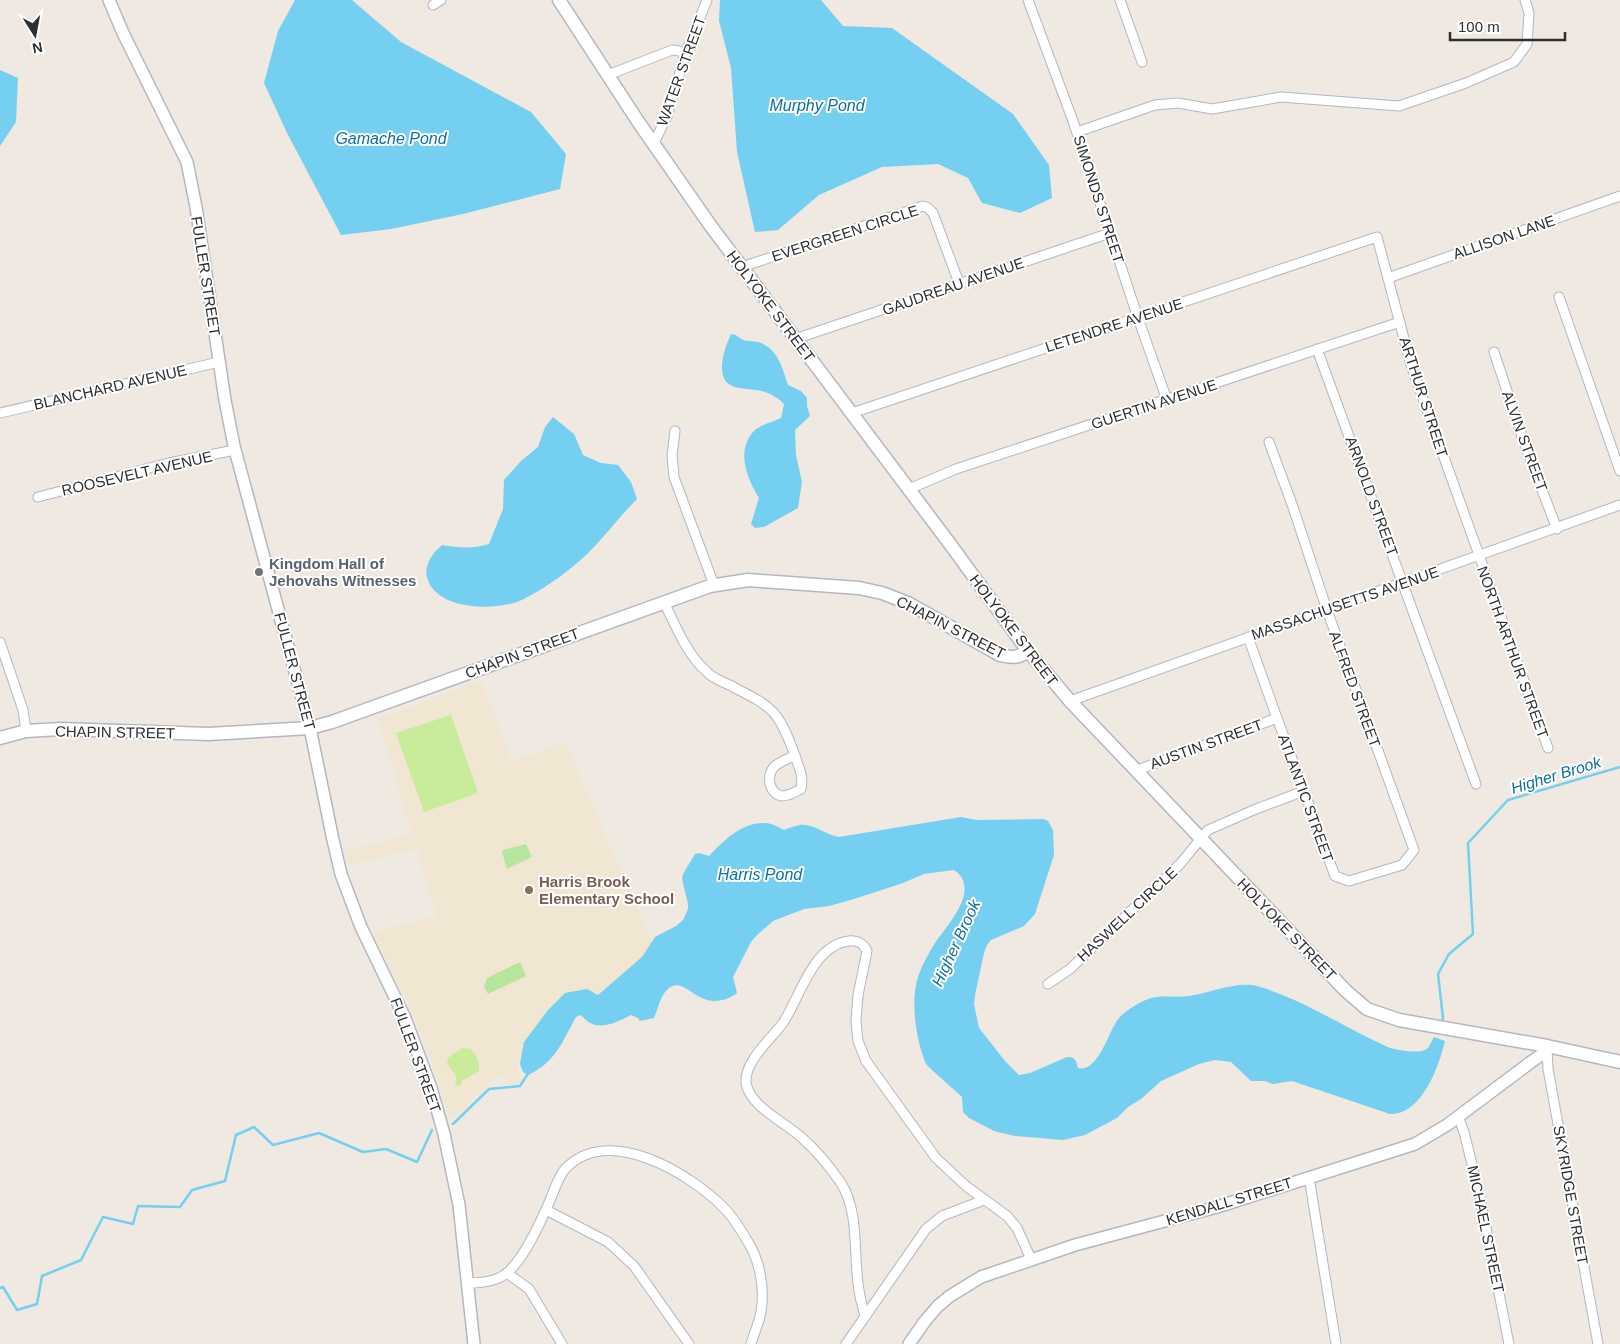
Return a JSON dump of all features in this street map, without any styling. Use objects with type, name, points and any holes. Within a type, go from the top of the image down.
[{"type":"main road","name":"HOLYOKE STREET","points":[[560,0],[608,76],[742,268],[909,489],[1028,651],[1070,701],[1356,1000],[1367,1008],[1384,1015],[1620,1062]]},
{"type":"main road","name":"CHAPIN STREET","points":[[0,738],[26,731],[60,729],[209,734],[310,728],[332,722],[714,585],[748,580],[859,588],[882,593],[908,603],[1000,655],[1012,658],[1028,651]]},
{"type":"street","name":"FULLER STREET","points":[[109,0],[123,33],[187,162],[235,450],[310,728],[343,881],[358,920],[408,1025],[431,1088],[444,1134],[459,1205],[474,1344]]},
{"type":"street","name":"WATER STREET","points":[[654,143],[667,116],[686,52],[707,0]]},
{"type":"street","name":"SIMONDS STREET","points":[[1028,0],[1077,132],[1167,400]]},
{"type":"street","points":[[1120,0],[1142,62]]},
{"type":"street","points":[[1077,132],[1154,105],[1178,103],[1212,110],[1281,97],[1399,106],[1466,83],[1514,62],[1527,44],[1529,14],[1525,0]]},
{"type":"street","points":[[608,76],[672,50],[686,52]]},
{"type":"street","name":"ALLISON LANE","points":[[1388,278],[1620,196]]},
{"type":"street","name":"EVERGREEN CIRCLE","points":[[742,268],[923,206],[933,213],[959,283]]},
{"type":"street","name":"GAUDREAU AVENUE","points":[[795,339],[1110,233]]},
{"type":"street","name":"ARTHUR STREET","points":[[1377,237],[1411,366],[1479,556]]},
{"type":"street","name":"LETENDRE AVENUE","points":[[852,413],[1377,237]]},
{"type":"street","points":[[1559,297],[1620,472]]},
{"type":"street","name":"GUERTIN AVENUE","points":[[909,489],[956,469],[1400,322]]},
{"type":"street","name":"ARNOLD STREET","points":[[1317,349],[1476,784]]},
{"type":"street","name":"ALVIN STREET","points":[[1494,352],[1526,448],[1557,529]]},
{"type":"street","name":"BLANCHARD AVENUE","points":[[0,413],[220,362]]},
{"type":"street","points":[[674,431],[672,455],[674,477],[714,585]]},
{"type":"street","name":"ALFRED STREET","points":[[1270,442],[1327,610],[1414,850]]},
{"type":"street","name":"ROOSEVELT AVENUE","points":[[38,497],[169,463],[235,450]]},
{"type":"street","name":"MASSACHUSETTS AVENUE","points":[[1070,701],[1620,505]]},
{"type":"street","name":"NORTH ARTHUR STREET","points":[[1479,556],[1548,748]]},
{"type":"street","points":[[664,602],[681,638],[696,661],[709,674],[761,701],[772,709],[785,729],[803,779],[801,789],[790,795],[782,796],[774,793],[770,784],[770,775],[774,767],[794,755]]},
{"type":"street","name":"ATLANTIC STREET","points":[[1248,637],[1335,876],[1349,881],[1402,865],[1414,850]]},
{"type":"street","points":[[0,642],[23,710],[26,731]]},
{"type":"street","name":"AUSTIN STREET","points":[[1136,771],[1277,718]]},
{"type":"street","name":"HASWELL CIRCLE","points":[[1048,984],[1070,969],[1180,864],[1208,830],[1304,791]]},
{"type":"street","points":[[865,1316],[859,1291],[850,1208],[842,1186],[832,1171],[806,1142],[756,1102],[750,1094],[746,1082],[750,1064],[782,1023],[817,961],[831,949],[844,942],[860,942],[866,949],[867,956],[860,985],[856,1021],[858,1041],[872,1071],[936,1158],[984,1200],[1007,1216],[1016,1228],[1031,1259]]},
{"type":"street","name":"KENDALL STREET","points":[[909,1344],[931,1314],[950,1296],[981,1277],[1075,1245],[1217,1207],[1415,1144],[1447,1125],[1531,1062],[1547,1046]]},
{"type":"street","name":"SKYRIDGE STREET","points":[[1547,1046],[1548,1069],[1598,1344]]},
{"type":"street","name":"MICHAEL STREET","points":[[1458,1116],[1464,1132],[1480,1197],[1509,1344]]},
{"type":"street","points":[[468,1283],[492,1280],[507,1273],[516,1265],[534,1235],[564,1170],[576,1160],[596,1152],[616,1151],[631,1153],[657,1163],[687,1179],[725,1209],[754,1252],[760,1276],[762,1303],[760,1317],[751,1344]]},
{"type":"street","points":[[1309,1177],[1336,1344]]},
{"type":"street","points":[[846,1344],[932,1223],[942,1216],[984,1200]]},
{"type":"street","points":[[546,1210],[608,1242],[634,1266],[689,1344]]},
{"type":"street","points":[[507,1273],[530,1289],[562,1344]]},
{"type":"shaded area","name":"Harris Brook Elementary School","points":[[481,680],[512,761],[565,742],[653,944],[607,997],[585,992],[519,1061],[517,1067],[521,1079],[520,1083],[514,1086],[502,1077],[495,1079],[476,1095],[464,1109],[449,1117],[424,1042],[410,1008],[373,932],[436,916],[417,849],[348,865],[344,850],[412,835],[378,719]]},
{"type":"green space","points":[[451,715],[478,793],[424,812],[396,733]]},
{"type":"green space","points":[[526,844],[532,857],[507,869],[503,850]]},
{"type":"green space","points":[[520,962],[526,976],[488,994],[484,987],[487,978]]},
{"type":"green space","points":[[462,1048],[471,1049],[478,1060],[479,1071],[462,1081],[460,1086],[457,1086],[455,1083],[457,1078],[447,1063],[448,1058]]},
{"type":"water","name":"Gamache Pond","points":[[295,0],[352,0],[401,42],[531,112],[566,154],[560,189],[463,214],[391,229],[341,235],[287,133],[264,83],[278,31]]},
{"type":"water","name":"Murphy Pond","points":[[720,0],[821,0],[843,26],[892,28],[1013,114],[1049,165],[1052,198],[1020,213],[982,203],[968,178],[938,164],[882,167],[819,195],[778,230],[755,232],[737,152],[731,68],[719,21]]},
{"type":"water","points":[[0,70],[18,78],[16,122],[0,146]]},
{"type":"water","points":[[731,334],[744,340],[765,345],[775,353],[788,385],[801,391],[807,398],[810,416],[795,430],[796,455],[802,482],[798,508],[764,527],[755,528],[751,524],[759,498],[747,474],[744,456],[745,448],[753,432],[781,418],[784,404],[767,393],[737,388],[726,382],[723,376],[722,364]]},
{"type":"water","points":[[553,417],[574,434],[583,455],[601,463],[618,465],[631,482],[637,499],[579,562],[552,582],[524,599],[499,606],[484,607],[469,606],[442,597],[432,588],[426,575],[431,558],[442,545],[477,547],[489,544],[503,509],[504,480],[521,461],[538,447],[545,427]]},
{"type":"water","name":"Harris Pond","points":[[961,817],[977,820],[1043,819],[1048,821],[1053,830],[1054,855],[1035,914],[1024,926],[991,940],[987,945],[975,995],[974,1004],[979,1028],[1005,1061],[1019,1075],[1030,1073],[1067,1057],[1075,1060],[1078,1068],[1085,1068],[1092,1064],[1103,1049],[1119,1018],[1147,999],[1197,995],[1228,987],[1252,985],[1298,1002],[1390,1048],[1420,1051],[1428,1048],[1434,1037],[1445,1041],[1427,1087],[1411,1107],[1401,1112],[1390,1114],[1292,1081],[1273,1084],[1265,1081],[1251,1081],[1231,1062],[1215,1060],[1199,1064],[1161,1081],[1117,1118],[1085,1135],[1063,1140],[1015,1136],[994,1131],[969,1118],[963,1112],[962,1097],[926,1064],[919,1044],[915,1020],[914,997],[918,977],[930,951],[960,907],[963,897],[965,887],[962,878],[954,870],[924,874],[854,899],[829,906],[804,909],[773,921],[751,942],[733,977],[737,993],[733,996],[724,1000],[714,1001],[700,997],[677,985],[672,986],[663,995],[654,1018],[640,1021],[631,1015],[611,1024],[598,1025],[586,1021],[581,1015],[576,1017],[552,1058],[538,1070],[528,1075],[523,1072],[520,1064],[524,1042],[548,1010],[565,993],[587,989],[598,995],[642,957],[655,937],[683,920],[688,904],[682,879],[695,854],[699,853],[709,856],[720,844],[741,829],[757,824],[775,825],[784,830],[805,825],[839,837]]},
{"type":"waterway","name":"Higher Brook","points":[[1442,1023],[1438,974],[1449,954],[1473,934],[1468,843],[1508,800],[1620,767]]},
{"type":"waterway","name":"Higher Brook","points":[[453,1124],[489,1089],[520,1086],[529,1072]]},
{"type":"waterway","name":"Higher Brook","points":[[0,1288],[3,1287],[17,1310],[37,1304],[42,1276],[81,1260],[103,1217],[133,1224],[138,1206],[180,1207],[192,1190],[225,1181],[236,1135],[254,1127],[273,1145],[319,1133],[363,1152],[386,1149],[417,1162],[432,1130]]},
{"type":"place","name":"Kingdom Hall of Jehovahs Witnesses","points":[[259,572]]},
{"type":"place","name":"Harris Brook Elementary School","points":[[529,890]]}]
